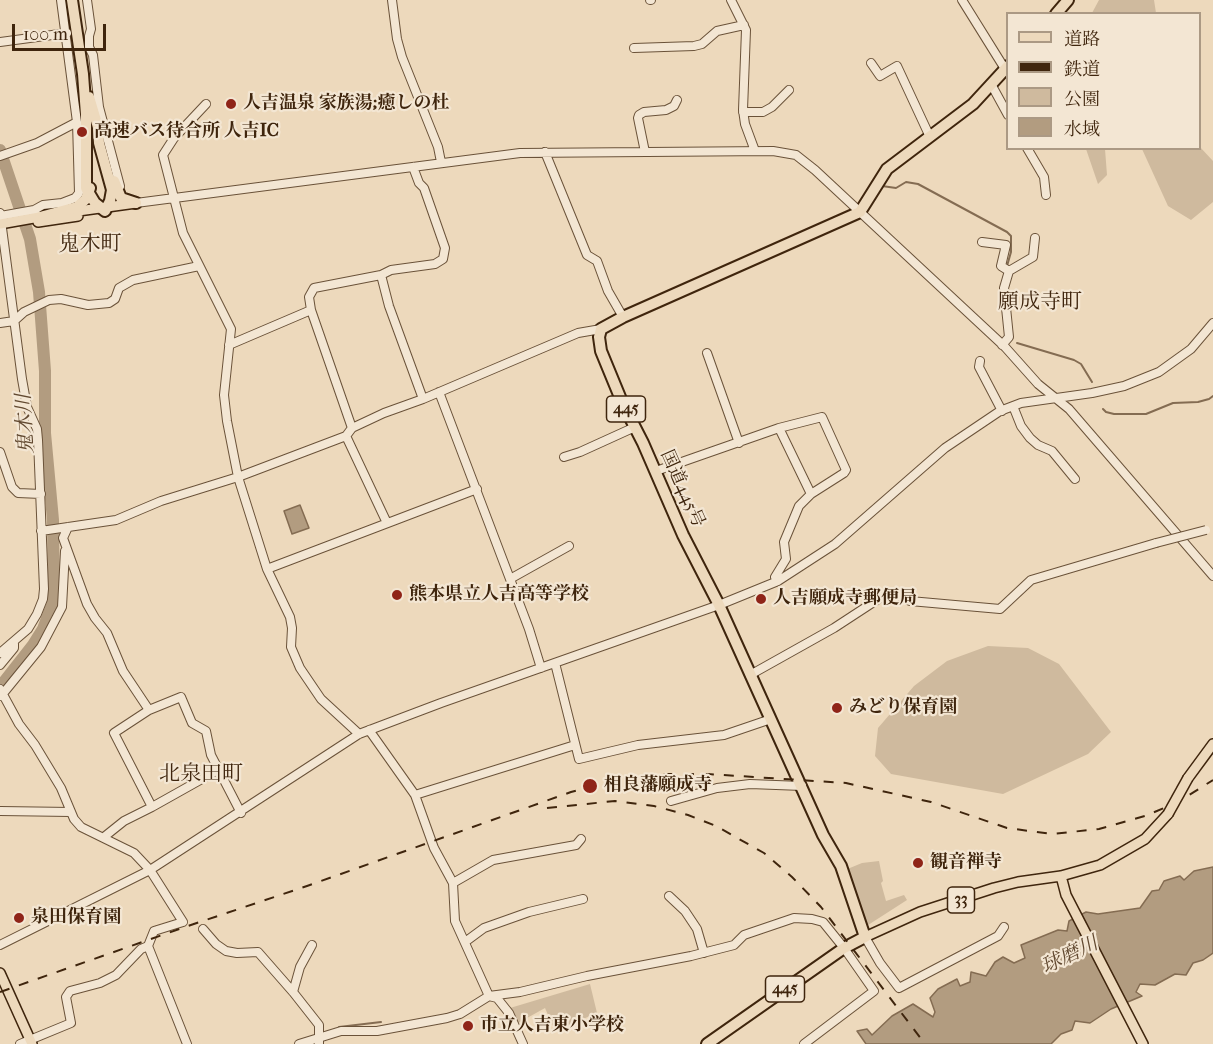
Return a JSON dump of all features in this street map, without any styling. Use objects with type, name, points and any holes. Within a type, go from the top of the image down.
[{"type":"highway","points":[[72,0],[83,74],[86,115],[85,182],[89,194],[104,209],[112,190],[99,143],[98,129]]},
{"type":"highway","points":[[1058,12],[1068,0]]},
{"type":"highway","points":[[601,329],[623,317],[860,212],[887,169],[973,104],[1006,68]]},
{"type":"highway","points":[[83,74],[118,193],[127,202],[136,203]]},
{"type":"highway","points":[[89,194],[98,196],[112,190]]},
{"type":"highway","points":[[36,218],[77,207],[89,194]]},
{"type":"highway","name":"国道445号","points":[[601,329],[599,337],[601,351],[622,402],[823,835],[841,866],[865,937]]},
{"type":"highway","name":"445","points":[[707,1044],[844,948],[865,937]]},
{"type":"main road","points":[[1,222],[136,203]]},
{"type":"main road","name":"33","points":[[865,937],[920,912],[994,888],[1061,876],[1100,865],[1123,853],[1144,839],[1167,814],[1188,778],[1213,744]]},
{"type":"main road","points":[[1061,876],[1066,895],[1143,1044]]},
{"type":"main road","points":[[0,973],[31,1042]]},
{"type":"street","points":[[36,218],[43,206],[62,203],[79,194],[77,122],[61,0]]},
{"type":"street","points":[[87,0],[91,28],[89,47],[93,55],[99,107],[120,189],[125,195],[140,198],[175,197]]},
{"type":"street","points":[[392,0],[397,39],[402,57],[438,147],[441,162]]},
{"type":"street","points":[[731,0],[746,30],[743,112],[755,152]]},
{"type":"street","points":[[962,0],[1006,68]]},
{"type":"street","points":[[634,48],[694,46],[702,44],[717,31],[744,25]]},
{"type":"street","points":[[0,42],[67,33]]},
{"type":"street","points":[[871,63],[880,76],[897,66],[930,137]]},
{"type":"street","points":[[991,84],[1006,111]]},
{"type":"street","points":[[743,112],[763,112],[772,107],[789,90]]},
{"type":"street","points":[[645,152],[639,115],[644,112],[666,110],[674,106],[677,100]]},
{"type":"street","points":[[206,104],[174,138],[163,155],[183,233],[231,329],[225,402],[238,477],[267,569],[290,617],[291,647],[300,668],[321,699],[359,734]]},
{"type":"street","points":[[0,156],[37,143],[77,122]]},
{"type":"street","points":[[1028,150],[1044,177],[1046,195]]},
{"type":"street","points":[[136,203],[441,162],[545,152],[773,151],[796,155],[815,170],[1002,345],[1038,384],[1069,409],[1213,576]]},
{"type":"street","points":[[545,152],[586,255],[597,261],[608,291],[623,317]]},
{"type":"street","points":[[351,428],[311,310],[309,297],[314,288],[381,275],[391,270],[435,264],[443,259],[445,248],[424,188],[419,183],[413,167]]},
{"type":"street","points":[[104,209],[175,197]]},
{"type":"street","points":[[0,653],[28,629],[43,599],[37,429],[27,407],[1,222]]},
{"type":"street","points":[[1002,345],[1010,338],[1004,288],[1009,271],[1033,257],[1035,238]]},
{"type":"street","points":[[982,242],[1006,246],[1001,266],[1009,271]]},
{"type":"street","points":[[0,323],[14,321],[24,312],[49,300],[61,299],[88,305],[109,303],[116,299],[119,288],[133,280],[199,266]]},
{"type":"street","points":[[381,275],[389,306],[423,399]]},
{"type":"street","points":[[229,345],[311,310]]},
{"type":"street","points":[[0,945],[150,870],[241,813],[359,734],[718,605],[778,581],[835,544],[945,448],[1002,411],[1013,406],[1055,397],[1092,393],[1124,386],[1159,372],[1191,349],[1213,322]]},
{"type":"street","points":[[40,531],[116,520],[161,501],[238,477],[346,435],[351,428],[384,412],[423,399],[578,333],[601,329]]},
{"type":"street","points":[[707,353],[739,443]]},
{"type":"street","points":[[980,361],[979,367],[1002,411]]},
{"type":"street","points":[[438,392],[477,489],[541,668]]},
{"type":"street","points":[[1013,406],[1021,426],[1030,438],[1038,445],[1052,451],[1075,479]]},
{"type":"street","points":[[656,471],[779,429],[822,417],[846,470],[811,494],[799,506],[784,542],[786,558],[775,577],[778,581]]},
{"type":"street","points":[[564,457],[635,428]]},
{"type":"street","points":[[779,429],[811,494]]},
{"type":"street","points":[[346,435],[387,523]]},
{"type":"street","points":[[0,452],[12,487],[18,494],[41,495]]},
{"type":"street","points":[[267,569],[477,489]]},
{"type":"street","points":[[68,527],[63,538],[87,604],[107,633],[123,671],[149,710]]},
{"type":"street","points":[[750,675],[834,628],[886,594],[895,594],[910,600],[1000,609],[1031,580],[1210,528]]},
{"type":"street","points":[[510,579],[568,546]]},
{"type":"street","points":[[66,548],[62,608],[41,647],[1,693],[61,788],[74,819],[81,827],[134,853],[150,870],[183,922],[154,931],[148,946],[187,1044]]},
{"type":"street","points":[[0,665],[14,648],[14,642]]},
{"type":"street","points":[[555,663],[579,759],[638,745],[724,735],[771,719]]},
{"type":"street","points":[[152,807],[114,733],[149,710],[181,697],[192,723],[206,731],[211,755],[241,813]]},
{"type":"street","points":[[369,730],[415,795],[434,848],[453,883],[455,921],[489,996]]},
{"type":"street","points":[[415,795],[575,745]]},
{"type":"street","points":[[104,837],[124,821],[218,770]]},
{"type":"street","points":[[671,801],[717,788],[750,784],[802,786]]},
{"type":"street","points":[[0,812],[71,812]]},
{"type":"street","points":[[453,883],[493,860],[576,845],[581,839]]},
{"type":"street","points":[[669,896],[685,911],[697,929],[704,953]]},
{"type":"street","points":[[465,942],[484,928],[529,912],[583,900]]},
{"type":"street","points":[[299,1044],[319,1041],[341,1031],[377,1031],[447,1018],[460,1014],[489,996],[520,992],[704,953],[734,945],[744,935],[794,918],[812,918],[823,922],[873,991],[804,1044]]},
{"type":"street","points":[[865,937],[880,963],[899,988],[998,936],[1004,927]]},
{"type":"street","points":[[202,929],[226,951],[258,952],[319,1025],[319,1041]]},
{"type":"street","points":[[293,992],[300,967],[312,945]]},
{"type":"street","points":[[20,1044],[31,1042],[70,1023],[66,996],[70,991],[100,983],[116,975],[141,949],[148,946]]},
{"type":"street","points":[[489,996],[497,998],[509,1013],[523,1044]]},
{"type":"green space","points":[[1099,0],[1154,0],[1156,12],[1093,12]]},
{"type":"green space","points":[[1201,148],[1213,161],[1213,202],[1191,220],[1168,206],[1142,150],[1201,150]]},
{"type":"green space","points":[[1086,150],[1105,150],[1107,175],[1098,184]]},
{"type":"green space","points":[[988,646],[1028,648],[1059,664],[1111,732],[1088,754],[1003,794],[891,774],[875,756],[878,728],[914,686],[947,661]]},
{"type":"green space","points":[[879,861],[883,881],[881,883],[886,901],[904,895],[907,900],[865,927],[845,870],[862,863]]},
{"type":"green space","points":[[590,984],[597,1013],[555,1031],[545,1008],[518,1025],[510,1008]]},
{"type":"water","points":[[300,505],[309,528],[292,534],[284,511]]},
{"type":"water","name":"球磨川","points":[[1213,867],[1213,953],[1193,963],[1186,975],[1175,974],[1155,985],[1140,984],[1136,992],[1142,996],[1111,1009],[1090,1023],[1075,1021],[1072,1030],[1061,1034],[1051,1044],[866,1044],[857,1031],[867,1029],[872,1035],[892,1016],[913,1004],[933,1017],[935,1012],[930,998],[938,989],[957,979],[960,986],[970,982],[971,972],[986,976],[995,962],[1003,957],[1014,963],[1025,958],[1021,945],[1058,930],[1067,931],[1069,921],[1086,912],[1098,914],[1140,908],[1152,891],[1159,890],[1164,881],[1180,876],[1184,880],[1194,871]]},
{"type":"waterway","name":"鬼木川","points":[[0,150],[30,239],[39,292],[45,371],[45,433],[53,520],[54,600],[43,629],[0,687]]},
{"type":"waterway","points":[[882,186],[896,188],[906,182],[918,184],[1007,232],[1011,236],[1011,252],[1007,266]]},
{"type":"waterway","points":[[1017,343],[1074,360],[1081,364],[1092,382]]},
{"type":"waterway","points":[[1103,409],[1114,414],[1146,414],[1173,403],[1198,402],[1213,396]]},
{"type":"waterway","points":[[339,1027],[381,1022]]},
{"type":"railway","points":[[0,992],[571,792],[628,777],[657,774],[708,774],[846,783],[931,802],[1007,828],[1052,834],[1099,829],[1145,816],[1178,802],[1213,780]]},
{"type":"railway","points":[[547,808],[615,801],[654,806],[688,815],[716,826],[764,853],[792,877],[821,907],[925,1044]]},
{"type":"place","name":"人吉温泉 家族湯;癒しの杜","points":[[231,104]]},
{"type":"place","name":"高速バス待合所 人吉IC","points":[[82,132]]},
{"type":"place","name":"熊本県立人吉高等学校","points":[[397,595]]},
{"type":"place","name":"人吉願成寺郵便局","points":[[761,599]]},
{"type":"place","name":"みどり保育園","points":[[837,708]]},
{"type":"place","name":"相良藩願成寺","points":[[590,786]]},
{"type":"place","name":"観音禅寺","points":[[918,863]]},
{"type":"place","name":"泉田保育園","points":[[19,918]]},
{"type":"place","name":"市立人吉東小学校","points":[[468,1026]]},
{"type":"district","name":"鬼木町","points":[[90,245]]},
{"type":"district","name":"願成寺町","points":[[1040,303]]},
{"type":"district","name":"北泉田町","points":[[201,775]]}]
